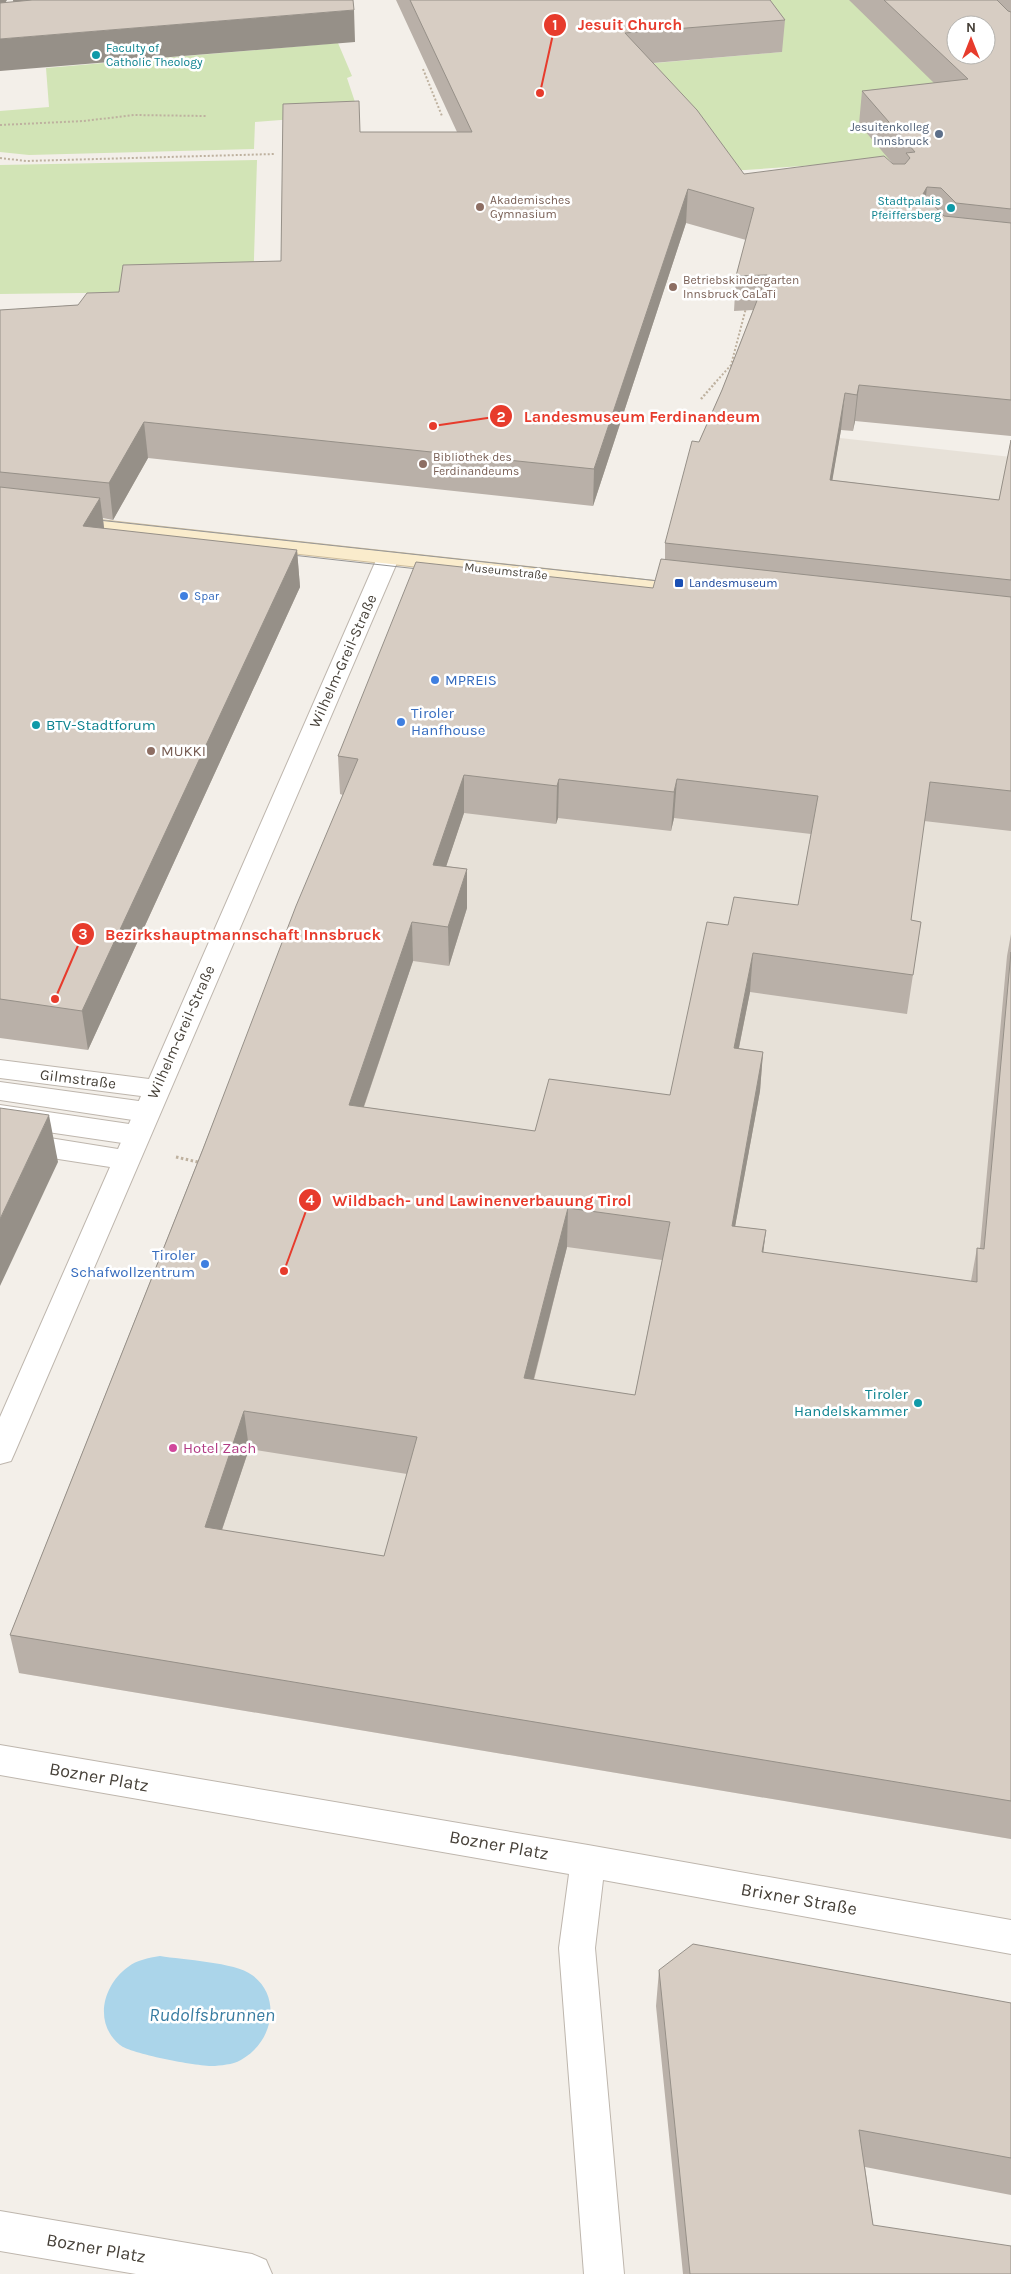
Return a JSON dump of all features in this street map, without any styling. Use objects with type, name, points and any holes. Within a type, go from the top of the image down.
[{"type":"street","name":"Museumstraße","points":[[0,515],[715,594]]},
{"type":"street","name":"Wilhelm-Greil-Straße","points":[[0,1452],[388,558]]},
{"type":"street","name":"Gilmstraße","points":[[0,1069],[141,1124]]},
{"type":"street","points":[[0,1091],[141,1124]]},
{"type":"street","points":[[0,1114],[141,1124]]},
{"type":"street","points":[[0,1140],[141,1124]]},
{"type":"street","name":"Bozner Platz","points":[[0,1760],[588,1860]]},
{"type":"street","points":[[588,1860],[577,1948],[604,2274]]},
{"type":"street","name":"Brixner Straße","points":[[588,1860],[1011,1938]]},
{"type":"street","name":"Bozner Platz","points":[[0,2231],[252,2274]]},
{"type":"path","points":[[423,69],[442,116]]},
{"type":"path","points":[[0,125],[84,121],[134,115],[206,116]]},
{"type":"path","points":[[0,158],[26,161],[275,154]]},
{"type":"path","points":[[701,399],[731,365],[748,303]]},
{"type":"shaded area","points":[[795,433],[1011,457],[1011,597],[690,478]]},
{"type":"shaded area","points":[[1011,667],[1011,1839],[19,1673],[359,797],[340,794],[356,756]]},
{"type":"green space","points":[[731,0],[867,0],[964,112],[890,160],[715,172],[644,64],[782,52]]},
{"type":"green space","points":[[338,43],[352,76],[347,78],[359,114],[255,122],[254,149],[29,155],[0,152],[0,111],[49,107],[46,68]]},
{"type":"green space","points":[[257,160],[253,291],[0,294],[0,165]]},
{"type":"water","name":"Rudolfsbrunnen","points":[[160,1956],[234,1967],[252,1975],[261,1984],[270,2006],[270,2018],[262,2041],[254,2050],[234,2063],[207,2066],[151,2056],[120,2045],[106,2026],[104,2015],[107,1994],[119,1975],[128,1967],[139,1961]]},
{"type":"building","points":[[32,0],[353,0],[354,10],[0,39],[0,3]]},
{"type":"building","points":[[410,0],[770,0],[785,20],[625,33],[697,110],[744,174],[884,156],[893,164],[905,164],[910,158],[906,153],[915,152],[862,91],[968,79],[953,65],[996,65],[996,15],[946,15],[946,58],[884,0],[997,0],[1011,12],[1011,209],[956,203],[941,188],[927,187],[923,194],[944,216],[1011,223],[1011,400],[859,385],[857,395],[845,393],[830,480],[999,500],[1011,440],[1011,580],[665,543],[692,441],[699,442],[722,390],[767,275],[736,276],[754,208],[688,189],[594,469],[144,422],[109,483],[0,472],[0,310],[78,305],[87,293],[119,292],[123,265],[281,261],[283,104],[359,101],[360,132],[472,132]]},
{"type":"building","points":[[0,487],[100,498],[83,526],[297,550],[82,1011],[0,999]]},
{"type":"building","points":[[661,559],[1011,597],[1011,791],[930,782],[911,920],[921,922],[913,975],[753,953],[734,1048],[763,1052],[732,1226],[766,1230],[762,1252],[977,1282],[977,1248],[984,1249],[1011,952],[1011,1801],[10,1635],[203,1149],[296,906],[358,759],[338,756],[416,562],[653,588]],"holes":[[[464,775],[557,786],[559,779],[674,792],[677,779],[818,796],[798,905],[734,897],[728,925],[707,922],[670,1095],[549,1079],[535,1131],[349,1105],[412,922],[448,927],[467,869],[433,865]],[[568,1208],[670,1222],[635,1395],[524,1378]],[[244,1411],[417,1437],[384,1556],[205,1527]]]},
{"type":"building","points":[[0,1108],[49,1115],[0,1219]]},
{"type":"building","points":[[693,1944],[1011,2003],[1011,2158],[859,2130],[873,2225],[1011,2246],[1011,2274],[690,2274],[659,1970]]},
{"type":"tram line","points":[[89,519],[668,582]]},
{"type":"tram line","points":[[283,554],[427,570]]},
{"type":"place","name":"Faculty of Catholic Theology","points":[[96,55]]},
{"type":"place","name":"Jesuit Church","points":[[540,93]]},
{"type":"place","name":"Jesuitenkolleg Innsbruck","points":[[939,134]]},
{"type":"place","name":"Akademisches Gymnasium","points":[[480,207]]},
{"type":"place","name":"Stadtpalais Pfeiffersberg","points":[[951,208]]},
{"type":"place","name":"Betriebskindergarten Innsbruck CaLaTi","points":[[673,287]]},
{"type":"place","name":"Landesmuseum Ferdinandeum","points":[[433,426]]},
{"type":"place","name":"Bibliothek des Ferdinandeums","points":[[423,464]]},
{"type":"place","name":"Landesmuseum","points":[[679,583]]},
{"type":"place","name":"Spar","points":[[184,596]]},
{"type":"place","name":"MPREIS","points":[[435,680]]},
{"type":"place","name":"Tiroler Hanfhouse","points":[[401,722]]},
{"type":"place","name":"BTV-Stadtforum","points":[[36,725]]},
{"type":"place","name":"MUKKI","points":[[151,751]]},
{"type":"place","name":"Bezirkshauptmannschaft Innsbruck","points":[[55,999]]},
{"type":"place","name":"Tiroler Schafwollzentrum","points":[[205,1264]]},
{"type":"place","name":"Wildbach- und Lawinenverbauung Tirol","points":[[284,1271]]},
{"type":"place","name":"Tiroler Handelskammer","points":[[918,1403]]},
{"type":"place","name":"Hotel Zach","points":[[173,1448]]}]
